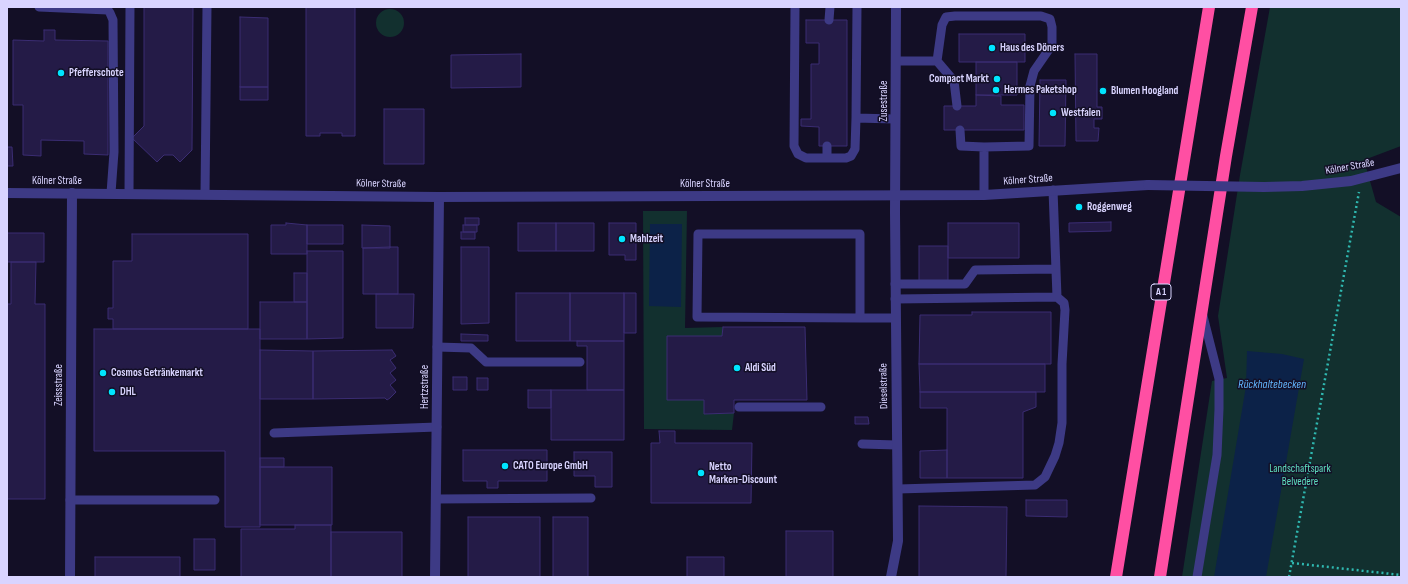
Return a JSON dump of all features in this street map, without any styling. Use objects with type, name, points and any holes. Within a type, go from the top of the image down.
[{"type":"highway","name":"A 1","points":[[1116,577],[1209,7]]},
{"type":"highway","points":[[1160,577],[1201,311],[1252,7]]},
{"type":"street","name":"Zusestraße","points":[[895,195],[896,7]]},
{"type":"street","name":"Kölner Straße","points":[[7,193],[439,197],[984,195],[1148,185],[1264,187],[1302,186],[1361,178],[1401,168]]},
{"type":"street","name":"Zeissstraße","points":[[70,577],[72,193]]},
{"type":"street","name":"Dieselstraße","points":[[891,577],[898,541],[895,195]]},
{"type":"street","name":"Hertzstraße","points":[[436,577],[439,197]]},
{"type":"lane","points":[[39,7],[108,10],[113,20],[114,144],[111,193]]},
{"type":"lane","points":[[128,193],[130,7]]},
{"type":"lane","points":[[205,194],[207,7]]},
{"type":"lane","points":[[794,7],[794,146],[801,157],[827,158],[846,158],[851,156],[855,149],[857,7]]},
{"type":"lane","points":[[828,20],[830,7]]},
{"type":"lane","points":[[957,106],[954,81],[938,61],[942,25],[946,17],[1041,16],[1050,19],[1052,27],[1052,45],[1034,71],[1030,86],[1029,146],[961,146],[960,130]]},
{"type":"lane","points":[[896,61],[938,61]]},
{"type":"lane","points":[[856,118],[896,119]]},
{"type":"lane","points":[[827,146],[827,158]]},
{"type":"lane","points":[[984,147],[984,195]]},
{"type":"lane","points":[[1052,190],[1057,297]]},
{"type":"lane","points":[[860,318],[860,234],[698,234],[697,317],[860,318],[895,318]]},
{"type":"lane","points":[[895,284],[965,284],[975,270],[1056,268]]},
{"type":"lane","points":[[895,299],[1057,297],[1064,303],[1065,310],[1062,364],[1062,423],[1059,443],[1055,456],[1045,477],[1035,485],[898,489]]},
{"type":"lane","points":[[1196,577],[1217,455],[1219,409],[1219,379],[1201,311]]},
{"type":"lane","points":[[437,347],[471,348],[486,362],[580,362]]},
{"type":"lane","points":[[738,407],[821,407]]},
{"type":"lane","points":[[274,433],[437,427]]},
{"type":"lane","points":[[862,444],[897,445]]},
{"type":"lane","points":[[436,499],[591,498]]},
{"type":"lane","points":[[70,500],[215,500]]},
{"type":"path","points":[[1289,577],[1361,178]]},
{"type":"path","points":[[1292,564],[1401,575]]},
{"type":"green space","name":"Landschaftspark Belvedere","points":[[1270,7],[1401,7],[1401,146],[1364,160],[1376,202],[1401,217],[1401,577],[1182,577],[1212,381],[1227,378],[1218,316],[1240,175]]},
{"type":"green space","points":[[390,9],[400,13],[404,23],[400,33],[390,37],[380,33],[376,23],[380,13]]},
{"type":"green space","points":[[643,211],[687,211],[685,328],[723,327],[722,336],[667,336],[667,399],[704,400],[704,414],[734,413],[732,430],[644,429]]},
{"type":"water","points":[[650,224],[682,224],[681,307],[649,306]]},
{"type":"water","name":"Rückhaltebecken","points":[[1247,351],[1282,354],[1304,359],[1266,577],[1214,577],[1246,386]]},
{"type":"building","points":[[144,7],[193,7],[192,150],[180,162],[173,155],[164,155],[157,162],[132,138],[144,126]]},
{"type":"building","points":[[306,7],[355,7],[355,136],[342,136],[342,133],[320,133],[320,136],[306,136]]},
{"type":"building","points":[[240,17],[268,18],[268,87],[240,87]]},
{"type":"building","points":[[806,20],[847,20],[847,146],[819,146],[819,127],[801,126],[801,119],[811,119],[811,64],[819,64],[819,43],[806,43]]},
{"type":"building","name":"Pfefferschote","points":[[44,30],[55,30],[55,40],[108,41],[108,155],[84,154],[84,141],[41,140],[41,156],[23,155],[23,105],[13,105],[13,40],[44,41]]},
{"type":"building","name":"Haus des Döners","points":[[959,34],[1025,34],[1025,62],[959,62]]},
{"type":"building","points":[[521,54],[521,87],[451,88],[451,55]]},
{"type":"building","points":[[1075,54],[1097,54],[1097,107],[1102,107],[1102,119],[1094,119],[1094,128],[1099,128],[1098,141],[1076,141]]},
{"type":"building","name":"Compact Markt","points":[[976,62],[1017,62],[1017,95],[976,95]]},
{"type":"building","name":"Westfalen","points":[[1040,80],[1066,80],[1065,146],[1039,146]]},
{"type":"building","points":[[240,87],[268,87],[268,100],[240,100]]},
{"type":"building","points":[[976,95],[1001,96],[1001,105],[1024,105],[1024,130],[944,130],[944,106],[976,106]]},
{"type":"building","points":[[384,109],[424,109],[424,164],[384,164]]},
{"type":"building","points":[[7,147],[12,147],[13,166],[7,166]]},
{"type":"building","points":[[465,218],[479,218],[479,225],[465,225]]},
{"type":"building","points":[[1111,222],[1111,231],[1069,232],[1069,223]]},
{"type":"building","points":[[286,223],[307,225],[307,254],[271,254],[271,225],[286,225]]},
{"type":"building","points":[[518,223],[556,223],[556,251],[518,251]]},
{"type":"building","points":[[556,223],[594,223],[594,251],[556,251]]},
{"type":"building","name":"Mahlzeit","points":[[609,223],[636,223],[636,260],[625,260],[625,255],[609,255]]},
{"type":"building","points":[[948,223],[1019,223],[1019,258],[948,258]]},
{"type":"building","points":[[307,225],[343,225],[343,244],[307,244]]},
{"type":"building","points":[[362,225],[390,226],[390,248],[362,248]]},
{"type":"building","points":[[463,225],[477,225],[477,232],[463,232]]},
{"type":"building","points":[[461,232],[475,232],[475,239],[461,239]]},
{"type":"building","points":[[7,233],[44,233],[44,262],[7,262]]},
{"type":"building","points":[[132,234],[248,234],[248,329],[113,329],[113,319],[108,319],[108,308],[113,308],[113,261],[132,261]]},
{"type":"building","points":[[919,246],[948,246],[948,282],[919,282]]},
{"type":"building","points":[[398,247],[398,294],[363,294],[363,248]]},
{"type":"building","points":[[461,247],[489,247],[489,323],[461,324]]},
{"type":"building","points":[[307,251],[343,251],[343,338],[307,339]]},
{"type":"building","points":[[11,262],[36,262],[35,304],[45,304],[45,499],[7,499],[7,304],[11,304]]},
{"type":"building","points":[[294,273],[307,273],[307,302],[294,302]]},
{"type":"building","points":[[516,293],[570,293],[570,341],[516,341]]},
{"type":"building","points":[[570,293],[624,293],[624,341],[570,341]]},
{"type":"building","points":[[624,293],[636,293],[636,333],[624,333]]},
{"type":"building","points":[[376,294],[414,294],[413,328],[376,328]]},
{"type":"building","points":[[260,302],[307,302],[307,339],[260,339]]},
{"type":"building","points":[[972,312],[1051,312],[1051,364],[919,364],[920,315],[972,315]]},
{"type":"building","name":"Aldi Süd","points":[[723,327],[805,327],[807,400],[734,400],[734,413],[704,414],[704,400],[667,400],[667,336],[722,336]]},
{"type":"building","points":[[94,329],[260,329],[260,527],[225,527],[225,451],[94,451]]},
{"type":"building","points":[[461,334],[488,335],[488,341],[461,341]]},
{"type":"building","points":[[577,341],[624,341],[624,390],[587,390],[587,346],[577,346]]},
{"type":"building","points":[[260,350],[313,351],[313,399],[260,399]]},
{"type":"building","points":[[392,350],[396,356],[390,360],[396,368],[390,373],[396,380],[390,385],[396,392],[387,400],[385,398],[313,399],[313,351]]},
{"type":"building","points":[[919,364],[1045,364],[1045,392],[920,392]]},
{"type":"building","points":[[453,377],[467,377],[467,390],[453,390]]},
{"type":"building","points":[[477,378],[488,378],[488,390],[477,390]]},
{"type":"building","points":[[528,390],[551,390],[551,408],[528,408]]},
{"type":"building","points":[[551,390],[624,390],[624,440],[551,440]]},
{"type":"building","points":[[920,392],[1036,392],[1036,407],[1023,412],[1023,478],[947,478],[947,408],[920,408]]},
{"type":"building","points":[[855,417],[868,417],[869,424],[855,424]]},
{"type":"building","name":"Netto Marken-Discount","points":[[659,431],[675,431],[675,443],[752,443],[751,503],[651,503],[651,443],[660,443]]},
{"type":"building","name":"CATO Europe GmbH","points":[[463,450],[547,450],[547,481],[498,481],[498,488],[487,488],[487,481],[463,481]]},
{"type":"building","points":[[947,450],[947,478],[920,478],[920,451]]},
{"type":"building","points":[[574,452],[612,452],[612,487],[595,487],[595,476],[574,476]]},
{"type":"building","points":[[260,458],[284,458],[284,467],[260,467]]},
{"type":"building","points":[[260,467],[332,467],[332,525],[260,525]]},
{"type":"building","points":[[1026,500],[1067,500],[1067,517],[1026,516]]},
{"type":"building","points":[[919,506],[1007,507],[1006,577],[919,577]]},
{"type":"building","points":[[468,517],[540,517],[540,577],[468,577]]},
{"type":"building","points":[[553,517],[588,517],[588,577],[553,577]]},
{"type":"building","points":[[295,525],[331,525],[331,577],[241,577],[241,529],[295,529]]},
{"type":"building","points":[[786,531],[833,531],[833,577],[786,577]]},
{"type":"building","points":[[331,532],[402,532],[402,577],[331,577]]},
{"type":"building","points":[[194,539],[215,539],[215,570],[194,570]]},
{"type":"building","points":[[95,557],[180,557],[180,577],[95,577]]},
{"type":"building","points":[[687,557],[724,557],[724,577],[687,577]]},
{"type":"place","name":"Haus des Döners","points":[[992,48]]},
{"type":"place","name":"Pfefferschote","points":[[61,73]]},
{"type":"place","name":"Compact Markt","points":[[997,79]]},
{"type":"place","name":"Hermes Paketshop","points":[[996,90]]},
{"type":"place","name":"Blumen Hoogland","points":[[1103,91]]},
{"type":"place","name":"Westfalen","points":[[1053,113]]},
{"type":"place","name":"Roggenweg","points":[[1079,207]]},
{"type":"place","name":"Mahlzeit","points":[[622,239]]},
{"type":"place","name":"Aldi Süd","points":[[737,368]]},
{"type":"place","name":"Cosmos Getränkemarkt","points":[[103,373]]},
{"type":"place","name":"DHL","points":[[112,392]]},
{"type":"place","name":"CATO Europe GmbH","points":[[505,466]]},
{"type":"place","name":"Netto Marken-Discount","points":[[701,473]]}]
